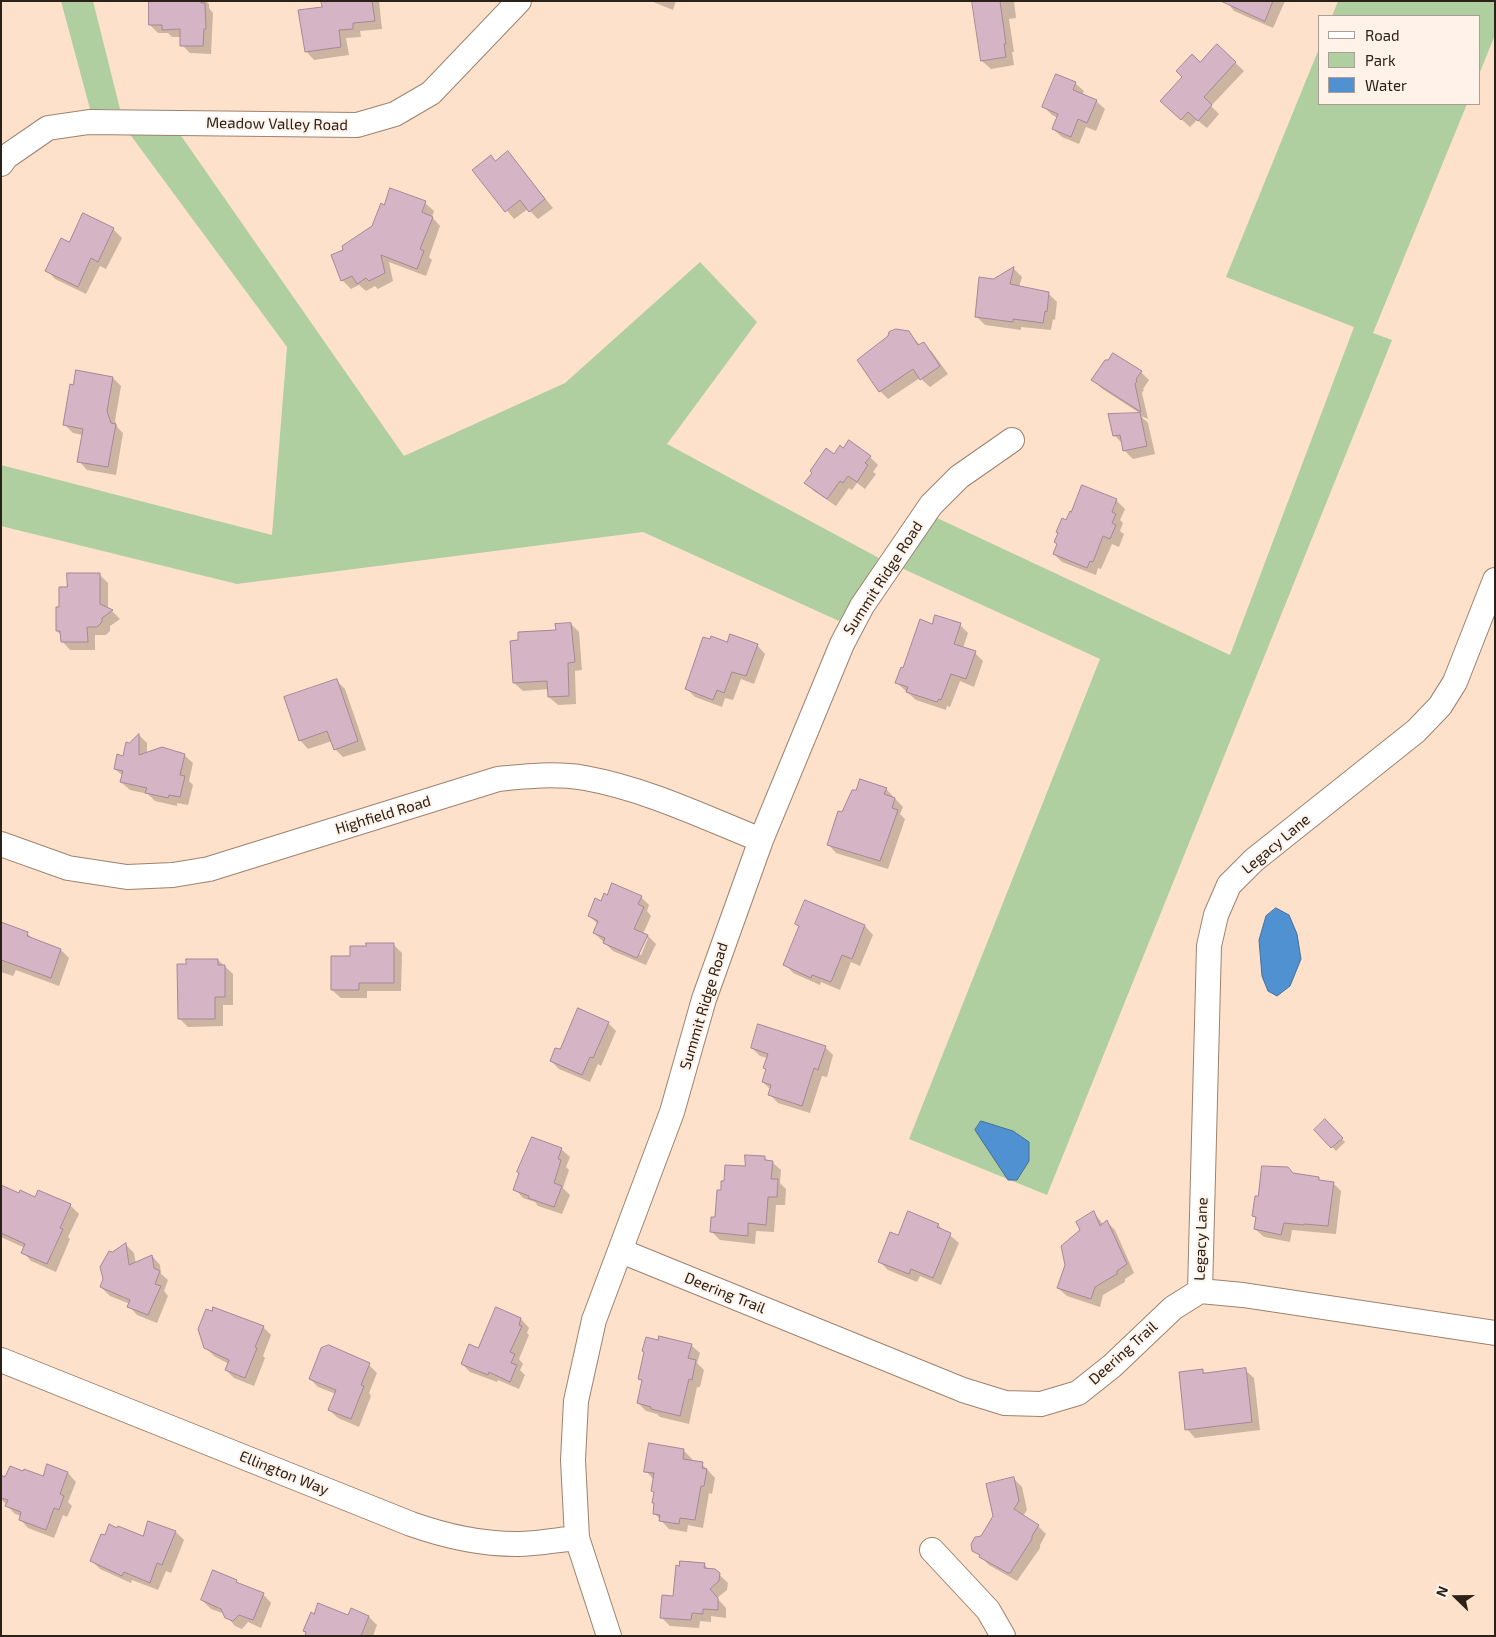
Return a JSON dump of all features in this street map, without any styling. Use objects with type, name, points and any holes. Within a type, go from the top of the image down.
[{"type":"street","name":"Meadow Valley Road","points":[[1,164],[6,157],[48,128],[89,122],[357,126],[395,114],[431,93],[518,1]]},
{"type":"street","name":"Summit Ridge Road","points":[[609,1636],[577,1538],[573,1460],[576,1401],[594,1320],[672,1112],[704,999],[761,840],[842,644],[862,606],[932,505],[960,477],[1012,440]]},
{"type":"street","name":"Legacy Lane","points":[[1200,1291],[1209,946],[1216,915],[1230,885],[1254,860],[1416,731],[1440,706],[1455,682],[1495,580]]},
{"type":"street","name":"Highfield Road","points":[[1,844],[68,868],[127,877],[173,875],[208,869],[498,779],[538,775],[584,778],[620,786],[761,840]]},
{"type":"street","name":"Deering Trail","points":[[621,1251],[963,1390],[1005,1403],[1042,1404],[1078,1393],[1112,1366],[1173,1308],[1200,1291]]},
{"type":"street","points":[[1200,1291],[1495,1333]]},
{"type":"street","name":"Ellington Way","points":[[1,1360],[410,1524],[445,1536],[482,1542],[517,1544],[577,1538]]},
{"type":"street","points":[[932,1550],[988,1610],[1002,1636]]},
{"type":"green space","points":[[61,1],[93,1],[120,109],[90,109]]},
{"type":"green space","points":[[1338,1],[1495,1],[1495,35],[1481,70],[1481,15],[1332,15]]},
{"type":"green space","points":[[1318,51],[1318,105],[1467,105],[1373,333],[1392,340],[1047,1195],[909,1139],[1100,659],[897,566],[935,517],[1230,655],[1354,327],[1226,277]]},
{"type":"green space","points":[[126,129],[177,130],[404,456],[565,383],[700,262],[757,322],[667,444],[879,558],[839,621],[643,532],[237,584],[1,526],[1,465],[272,535],[287,347]]},
{"type":"water","points":[[1276,908],[1289,915],[1297,934],[1301,959],[1290,986],[1277,996],[1268,991],[1262,976],[1259,940],[1266,916]]},
{"type":"water","points":[[981,1121],[1013,1131],[1029,1142],[1029,1161],[1017,1180],[1008,1180],[975,1130]]},
{"type":"building","points":[[149,1],[201,1],[201,3],[205,3],[206,29],[204,29],[203,46],[180,46],[180,29],[162,30],[162,25],[149,25]]},
{"type":"building","points":[[321,1],[372,1],[375,21],[353,23],[353,29],[339,30],[341,47],[305,52],[298,10],[322,7]]},
{"type":"building","points":[[972,1],[1000,1],[1006,57],[981,61]]},
{"type":"building","points":[[1221,1],[1273,1],[1265,21]]},
{"type":"building","points":[[1217,44],[1236,62],[1204,97],[1212,105],[1198,121],[1188,112],[1181,120],[1160,101],[1182,77],[1176,71],[1192,54],[1200,62]]},
{"type":"building","points":[[1056,74],[1076,82],[1073,90],[1097,100],[1087,123],[1078,119],[1071,137],[1052,129],[1058,114],[1042,107]]},
{"type":"building","points":[[508,151],[545,199],[529,212],[520,200],[505,212],[472,170],[491,155],[495,161]]},
{"type":"building","points":[[390,188],[426,201],[422,212],[433,217],[420,249],[424,251],[417,269],[381,255],[385,273],[369,281],[366,278],[357,284],[352,276],[341,281],[331,255],[343,250],[342,246],[372,226],[381,203],[384,205]]},
{"type":"building","points":[[83,213],[114,228],[98,262],[91,258],[78,287],[45,271],[61,238],[69,242]]},
{"type":"building","points":[[1014,267],[1010,284],[1049,292],[1047,312],[1045,311],[1043,323],[1013,319],[1013,322],[975,317],[979,277],[993,279]]},
{"type":"building","points":[[896,329],[909,331],[918,345],[924,342],[940,366],[920,380],[913,369],[879,392],[857,360],[888,336],[889,332]]},
{"type":"building","points":[[1113,353],[1142,371],[1135,384],[1141,412],[1091,380],[1105,360],[1108,360]]},
{"type":"building","points":[[76,370],[113,377],[107,411],[111,423],[116,424],[108,467],[77,462],[83,429],[63,425],[70,384],[73,385]]},
{"type":"building","points":[[1140,413],[1147,446],[1123,451],[1120,435],[1113,436],[1108,414]]},
{"type":"building","points":[[849,440],[871,456],[865,463],[868,465],[857,482],[848,476],[843,483],[840,481],[827,499],[804,483],[826,448],[834,454],[840,445],[843,448]]},
{"type":"building","points":[[1082,485],[1117,499],[1112,512],[1116,514],[1112,523],[1116,525],[1110,539],[1103,536],[1093,562],[1090,561],[1087,568],[1053,554],[1057,544],[1054,542],[1058,533],[1056,532],[1062,518],[1066,520],[1071,512]]},
{"type":"building","points":[[67,573],[100,573],[100,604],[113,610],[102,618],[102,622],[97,627],[87,627],[88,642],[61,642],[60,631],[56,631],[56,607],[59,607],[59,587],[67,587]]},
{"type":"building","points":[[935,615],[961,623],[954,644],[976,651],[966,679],[951,674],[941,700],[939,699],[937,702],[906,692],[908,687],[895,683],[901,667],[903,668],[920,619],[932,624]]},
{"type":"building","points":[[571,623],[575,662],[568,663],[569,696],[548,697],[547,681],[513,683],[510,641],[518,640],[518,632],[556,630],[555,624]]},
{"type":"building","points":[[730,634],[758,644],[746,676],[732,672],[724,693],[717,690],[713,700],[685,689],[703,637],[710,639],[711,636],[727,642]]},
{"type":"building","points":[[337,679],[358,741],[334,750],[327,731],[299,741],[284,697]]},
{"type":"building","points":[[139,734],[139,755],[162,747],[185,754],[180,775],[185,776],[180,797],[169,795],[168,798],[145,793],[147,788],[120,782],[123,771],[114,769],[117,754],[123,756],[126,742],[129,743]]},
{"type":"building","points":[[860,779],[887,788],[884,794],[895,798],[892,808],[898,810],[880,861],[827,845],[838,811],[842,812],[852,790],[856,790]]},
{"type":"building","points":[[612,883],[642,896],[638,904],[644,907],[634,929],[648,935],[637,958],[603,943],[605,938],[593,933],[598,921],[588,916],[595,898],[601,901],[604,893],[607,895]]},
{"type":"building","points":[[805,900],[865,925],[852,959],[842,955],[831,982],[812,975],[811,978],[783,965],[799,926],[795,924]]},
{"type":"building","points":[[1,922],[28,932],[27,936],[61,949],[51,978],[1,960]]},
{"type":"building","points":[[366,943],[394,943],[394,983],[359,983],[359,990],[331,990],[331,956],[350,956],[350,946],[366,946]]},
{"type":"building","points":[[186,959],[218,959],[218,965],[225,965],[225,997],[215,997],[215,1019],[178,1019],[177,964],[186,964]]},
{"type":"building","points":[[578,1008],[609,1022],[593,1058],[590,1057],[582,1075],[550,1061],[555,1048],[560,1049]]},
{"type":"building","points":[[758,1024],[826,1046],[818,1070],[814,1068],[802,1106],[768,1095],[771,1085],[762,1082],[766,1069],[763,1068],[768,1054],[751,1048]]},
{"type":"building","points":[[1325,1119],[1343,1138],[1331,1148],[1314,1130]]},
{"type":"building","points":[[532,1137],[562,1148],[558,1159],[561,1160],[554,1183],[562,1186],[554,1207],[528,1198],[529,1196],[513,1190],[519,1173],[517,1172]]},
{"type":"building","points":[[745,1155],[765,1156],[765,1160],[773,1161],[771,1179],[778,1179],[777,1197],[768,1197],[766,1225],[748,1223],[748,1236],[710,1232],[711,1217],[715,1217],[717,1190],[721,1190],[721,1181],[724,1181],[725,1165],[745,1166]]},
{"type":"building","points":[[1262,1166],[1288,1167],[1293,1173],[1319,1177],[1319,1180],[1334,1182],[1328,1226],[1284,1223],[1281,1235],[1254,1229],[1256,1217],[1252,1216],[1255,1196],[1258,1196]]},
{"type":"building","points":[[1,1185],[19,1193],[20,1190],[35,1197],[38,1190],[71,1204],[60,1228],[63,1229],[47,1264],[21,1253],[25,1244],[1,1233]]},
{"type":"building","points":[[908,1211],[939,1224],[937,1227],[951,1233],[933,1278],[911,1269],[909,1274],[878,1262],[890,1232],[898,1235]]},
{"type":"building","points":[[1094,1211],[1100,1226],[1107,1220],[1127,1264],[1117,1271],[1117,1274],[1095,1287],[1091,1299],[1057,1288],[1065,1265],[1061,1246],[1080,1230],[1076,1222]]},
{"type":"building","points":[[126,1243],[129,1265],[152,1255],[154,1268],[160,1271],[155,1284],[161,1286],[148,1315],[127,1307],[130,1300],[100,1287],[103,1279],[100,1267],[109,1251],[112,1252]]},
{"type":"building","points":[[213,1307],[264,1326],[245,1378],[225,1370],[229,1360],[204,1348],[198,1329],[206,1309],[212,1311]]},
{"type":"building","points":[[496,1307],[521,1318],[519,1325],[522,1326],[510,1352],[515,1354],[511,1363],[517,1365],[510,1382],[489,1372],[488,1375],[461,1364],[469,1344],[478,1348]]},
{"type":"building","points":[[659,1336],[692,1344],[688,1358],[696,1360],[692,1380],[689,1379],[680,1416],[651,1409],[651,1407],[637,1403],[642,1380],[638,1379],[646,1337],[658,1340]]},
{"type":"building","points":[[329,1345],[370,1363],[361,1385],[364,1386],[351,1419],[328,1410],[336,1390],[309,1379],[321,1348]]},
{"type":"building","points":[[1246,1368],[1252,1422],[1185,1430],[1179,1372],[1203,1369],[1203,1373]]},
{"type":"building","points":[[649,1443],[684,1449],[683,1459],[703,1462],[702,1468],[707,1469],[704,1486],[701,1486],[695,1520],[680,1518],[679,1524],[659,1521],[660,1515],[653,1514],[654,1492],[651,1491],[654,1473],[644,1472]]},
{"type":"building","points":[[47,1464],[68,1472],[60,1494],[64,1496],[59,1510],[54,1508],[46,1530],[19,1520],[21,1512],[5,1506],[8,1500],[1,1498],[1,1475],[5,1477],[10,1466],[43,1476]]},
{"type":"building","points":[[1014,1477],[1019,1501],[1014,1509],[1039,1525],[1032,1539],[1010,1573],[1008,1573],[979,1557],[980,1555],[972,1551],[971,1544],[975,1537],[981,1536],[993,1516],[986,1484]]},
{"type":"building","points":[[148,1521],[176,1531],[162,1565],[157,1563],[150,1583],[124,1572],[122,1576],[90,1561],[101,1534],[105,1535],[109,1524],[143,1536]]},
{"type":"building","points":[[680,1561],[705,1563],[704,1568],[715,1569],[720,1573],[719,1581],[710,1589],[718,1598],[718,1610],[703,1609],[703,1614],[692,1613],[691,1620],[660,1618],[662,1595],[673,1596],[676,1565],[679,1566]]},
{"type":"building","points":[[213,1570],[264,1593],[253,1620],[239,1615],[233,1621],[225,1618],[221,1609],[201,1600]]},
{"type":"building","points":[[318,1603],[348,1615],[351,1608],[369,1616],[361,1636],[305,1636],[306,1632],[303,1631],[311,1612],[314,1614]]}]
